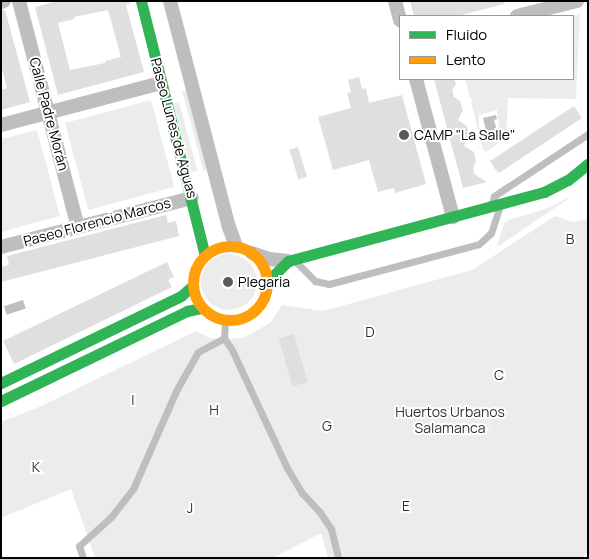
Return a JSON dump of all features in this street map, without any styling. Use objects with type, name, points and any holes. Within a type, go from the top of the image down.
[{"type":"main road","name":"Paseo Lunes de Aguas","points":[[141,1],[205,255]]},
{"type":"main road","points":[[268,281],[291,261],[495,206],[555,187],[588,164]]},
{"type":"main road","points":[[236,246],[252,253],[265,270],[268,281],[266,296],[258,308],[247,317],[225,320],[212,316],[201,308],[192,286],[195,269],[205,255],[214,249],[236,246]]},
{"type":"main road","points":[[1,383],[181,296],[192,286]]},
{"type":"main road","points":[[2,399],[187,311],[201,308]]},
{"type":"street","name":"Calle Padre Morán","points":[[19,1],[78,227]]},
{"type":"street","name":"Paseo Lunes de Aguas","points":[[170,1],[229,227],[236,246]]},
{"type":"street","points":[[396,1],[399,15]]},
{"type":"street","points":[[519,15],[533,7],[577,1]]},
{"type":"street","points":[[416,80],[453,217]]},
{"type":"street","points":[[1,125],[162,83]]},
{"type":"street","name":"Paseo Florencio Marcos","points":[[1,247],[192,198]]},
{"type":"street","points":[[252,253],[269,259],[291,261]]},
{"type":"lane","points":[[291,261],[316,281],[329,284],[470,246],[488,237],[495,206],[494,196],[588,134]]},
{"type":"lane","points":[[225,320],[224,338],[232,350],[292,476],[302,493],[319,511],[331,529],[338,558]]},
{"type":"lane","points":[[83,558],[79,546],[111,518],[133,489],[176,391],[198,352],[224,338]]},
{"type":"green space","points":[[580,14],[576,99],[508,98],[506,138],[486,152],[483,150],[471,102],[473,98],[470,98],[465,80],[574,80],[574,16]],"holes":[[[497,110],[500,134],[486,138],[483,129],[479,127],[479,115]]]},
{"type":"green space","points":[[187,90],[208,169],[203,171],[182,91]]},
{"type":"green space","points":[[151,100],[174,187],[88,210],[65,123]]},
{"type":"green space","points":[[179,102],[197,171],[192,172],[173,104]]},
{"type":"green space","points":[[37,130],[60,216],[1,232],[1,139]]},
{"type":"green space","points":[[574,195],[497,247],[504,223],[508,220],[546,209]]},
{"type":"green space","name":"Huertos Urbanos Salamanca","points":[[555,216],[573,222],[588,219],[588,552],[582,558],[328,558],[321,533],[273,558],[95,558],[71,489],[1,518],[1,422],[39,407],[196,331],[210,338],[224,340],[245,337],[270,323],[282,305],[323,311],[472,270]]},
{"type":"green space","points":[[229,254],[240,256],[249,262],[255,271],[257,282],[255,293],[249,302],[240,308],[229,310],[218,308],[209,302],[203,293],[201,282],[203,271],[209,262],[218,256]]},
{"type":"shaded area","points":[[496,115],[497,119],[494,120],[497,131],[487,134],[483,118]]},
{"type":"shaded area","points":[[23,300],[26,309],[7,315],[4,306]]},
{"type":"building","points":[[57,1],[129,1],[130,4],[126,5],[144,72],[58,95],[35,7]],"holes":[[[108,10],[121,57],[105,61],[105,63],[70,70],[58,23],[74,19],[74,17]]]},
{"type":"building","points":[[410,1],[503,1],[504,4],[462,15],[414,15]]},
{"type":"building","points":[[5,10],[30,102],[1,110],[1,90],[7,88],[1,65],[1,11]]},
{"type":"building","name":"CAMP \"La Salle\"","points":[[359,77],[362,89],[366,88],[369,103],[402,95],[426,184],[395,193],[394,188],[378,192],[369,160],[333,170],[318,117],[351,108],[347,93],[351,92],[348,80]]},
{"type":"building","points":[[434,80],[454,80],[456,84],[452,90],[454,97],[460,101],[463,110],[458,120],[467,126],[469,135],[464,146],[474,152],[476,161],[473,168],[474,174],[487,182],[463,188]]},
{"type":"building","points":[[574,106],[582,118],[499,173],[495,169],[490,161]]},
{"type":"building","points":[[298,147],[307,177],[298,179],[289,150]]},
{"type":"building","points":[[166,215],[168,223],[176,221],[179,236],[1,282],[1,267],[9,265],[7,256]]},
{"type":"building","points":[[167,262],[174,277],[168,280],[172,287],[14,364],[3,341]]},
{"type":"building","points":[[294,334],[308,382],[292,386],[279,338]]},
{"type":"traffic: fast","points":[[141,1],[205,255]]},
{"type":"traffic: fast","points":[[268,281],[288,261],[544,192],[568,180],[588,164]]},
{"type":"traffic: fast","points":[[1,383],[181,296],[192,286]]},
{"type":"traffic: fast","points":[[1,401],[187,311],[201,308]]},
{"type":"traffic: slow","points":[[223,246],[237,246],[251,252],[261,262],[267,276],[267,283],[265,297],[251,314],[237,320],[223,320],[209,314],[199,304],[193,290],[193,276],[199,262],[209,252],[223,246]]},
{"type":"place","name":"CAMP \"La Salle\"","points":[[404,135]]},
{"type":"place","name":"Plegaria","points":[[228,282]]},
{"type":"park label","name":"B","points":[[570,239]]},
{"type":"park label","name":"D","points":[[370,332]]},
{"type":"park label","name":"C","points":[[499,375]]},
{"type":"park label","name":"I","points":[[133,400]]},
{"type":"park label","name":"H","points":[[214,410]]},
{"type":"park label","name":"G","points":[[327,426]]},
{"type":"park label","name":"K","points":[[36,467]]},
{"type":"park label","name":"E","points":[[406,506]]},
{"type":"park label","name":"J","points":[[190,508]]}]
